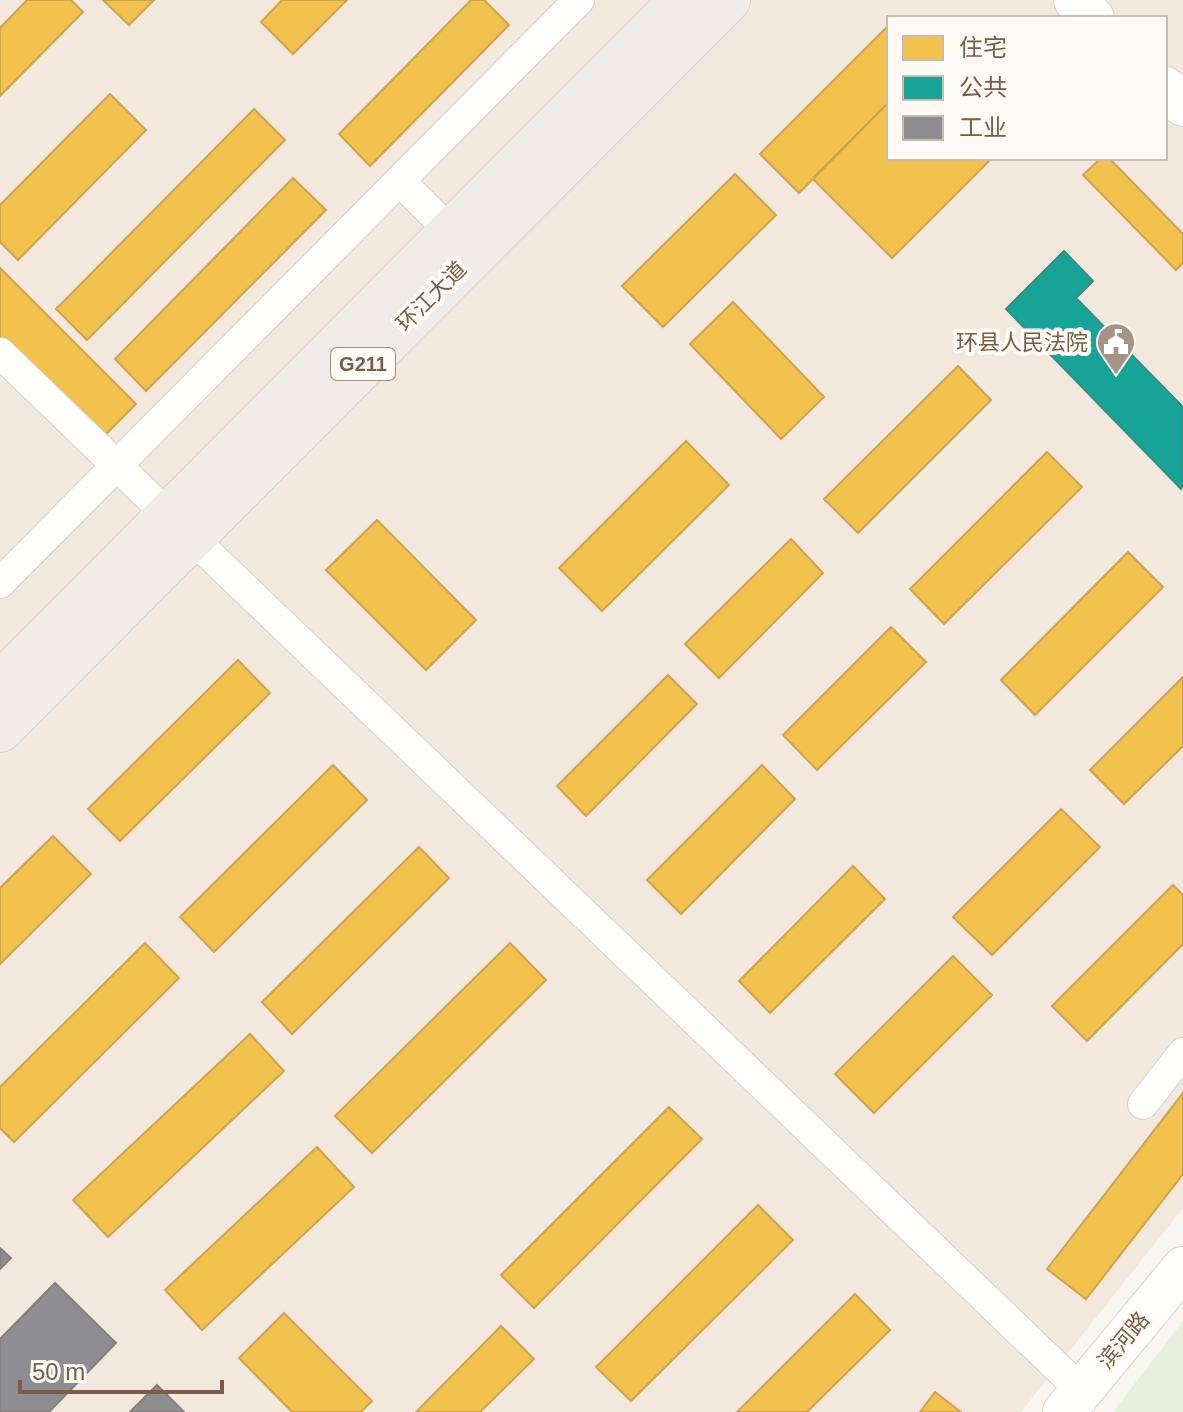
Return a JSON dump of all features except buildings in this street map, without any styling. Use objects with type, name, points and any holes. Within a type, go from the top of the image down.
[{"type":"highway","name":"环江大道","points":[[0,730],[180,526],[450,231],[682,0]]},
{"type":"highway","name":"环江大道","points":[[0,684],[180,526],[728,0]]},
{"type":"main road","points":[[1075,0],[1091,16]]},
{"type":"main road","points":[[1167,90],[1183,105]]},
{"type":"main road","name":"滨河路","points":[[1072,1401],[1183,1268]]},
{"type":"street","points":[[0,583],[579,0]]},
{"type":"street","points":[[400,181],[450,231]]},
{"type":"street","points":[[0,353],[1072,1401]]},
{"type":"street","points":[[1143,1104],[1183,1053]]},
{"type":"shaded area","points":[[0,0],[1183,0],[1183,1208],[1021,1412],[0,1412]]},
{"type":"green space","points":[[1183,1321],[1183,1412],[1113,1412]]},
{"type":"place","name":"环县人民法院","points":[[1116,376]]}]
